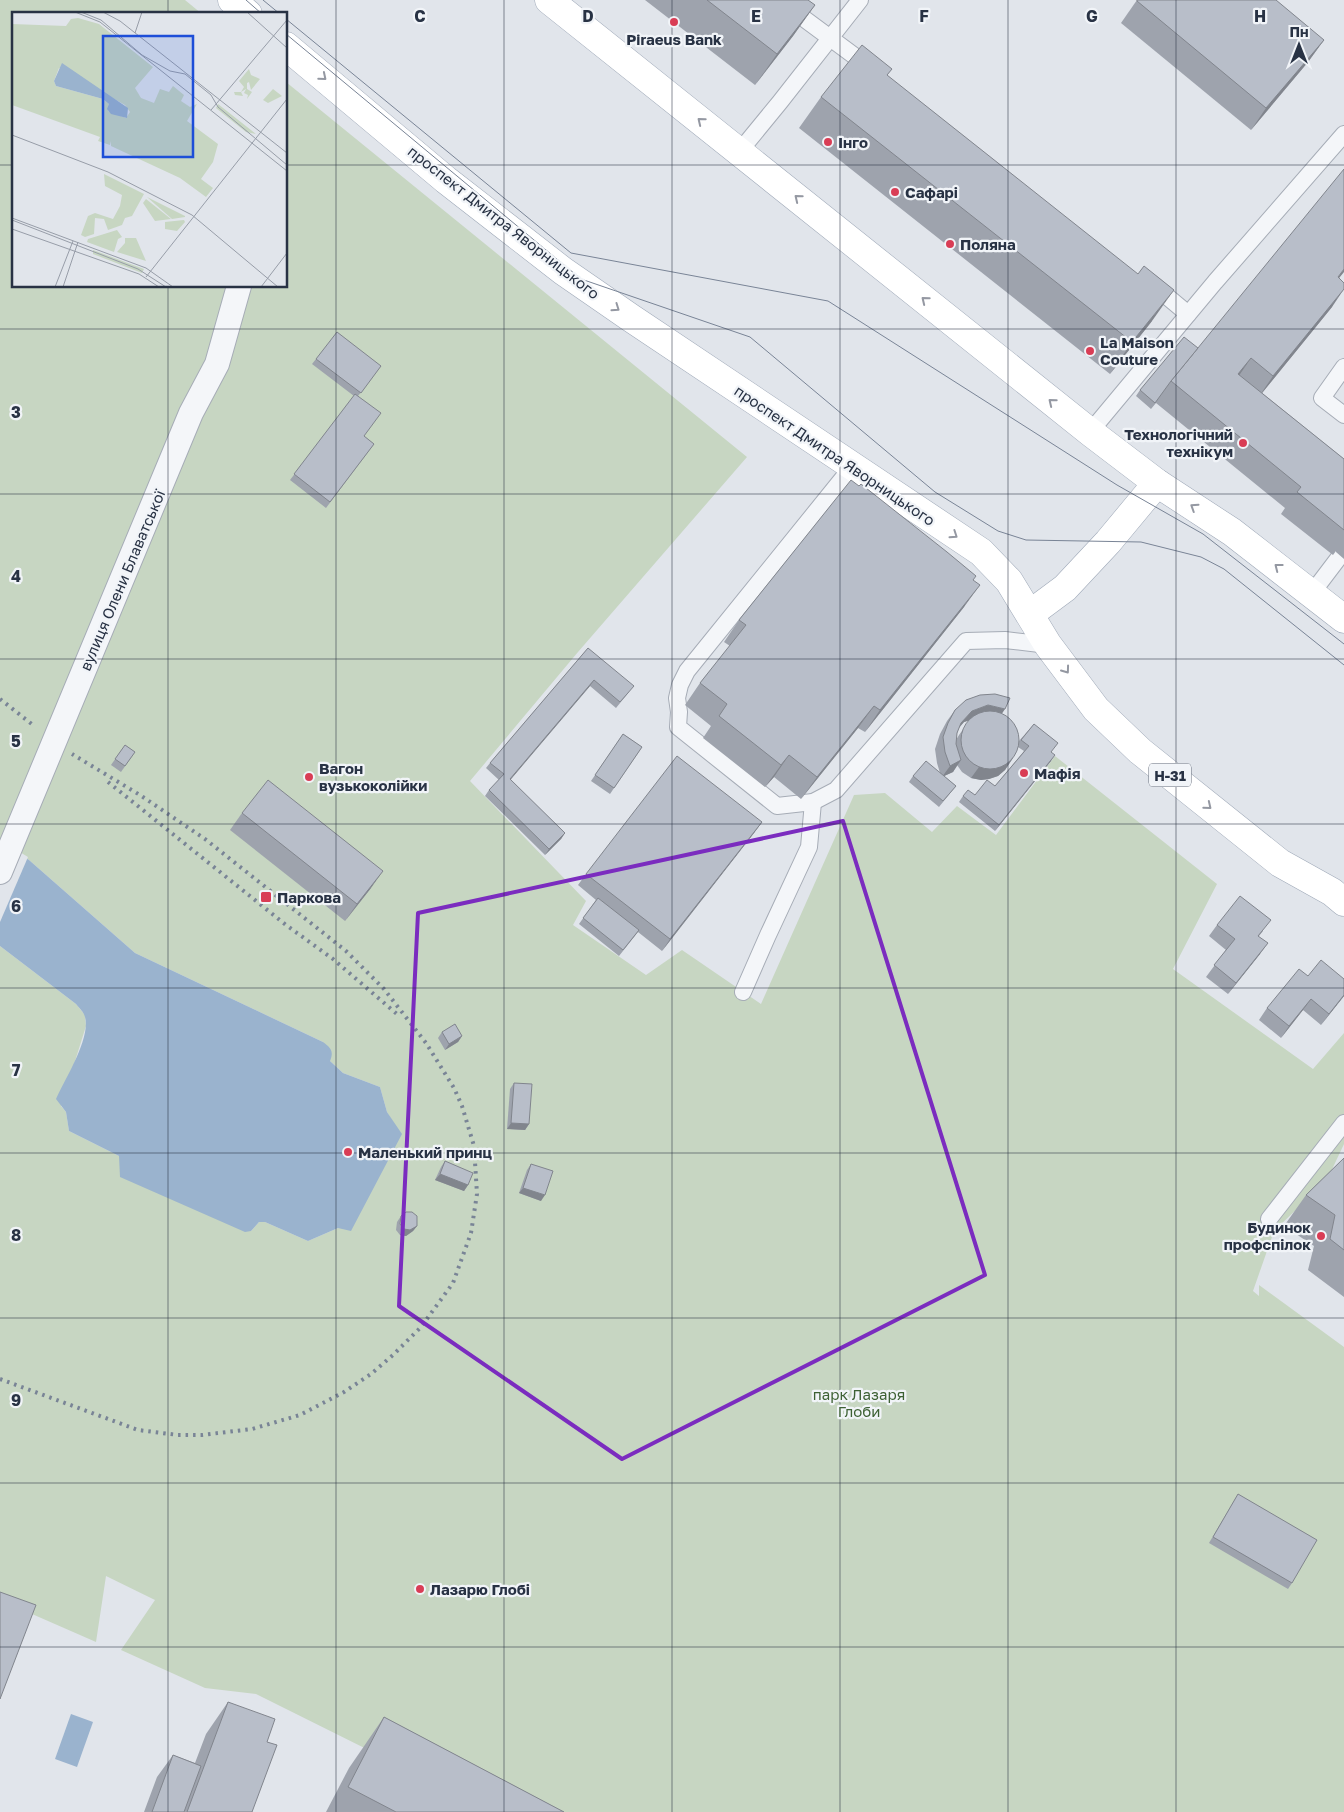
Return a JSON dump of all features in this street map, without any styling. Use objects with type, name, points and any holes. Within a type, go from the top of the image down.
[{"type":"main road","points":[[232,0],[246,12]]},
{"type":"main road","points":[[549,0],[1090,432],[1156,482],[1232,532],[1344,619]]},
{"type":"main road","name":"проспект Дмитра Яворницького","points":[[288,48],[446,180],[563,271],[981,552],[1009,581],[1048,645],[1096,710],[1140,751],[1280,863],[1332,892],[1344,902]]},
{"type":"main road","points":[[1030,614],[1065,588],[1108,542],[1156,482]]},
{"type":"street","name":"вулиця Олени Блаватської","points":[[0,872],[191,413],[217,364],[238,288]]},
{"type":"lane","points":[[779,0],[831,37],[885,80]]},
{"type":"lane","points":[[740,152],[860,0]]},
{"type":"lane","points":[[1090,432],[1188,314],[1344,134]]},
{"type":"lane","points":[[1140,276],[1188,314]]},
{"type":"lane","points":[[1344,367],[1322,398],[1344,415]]},
{"type":"lane","points":[[843,478],[687,671],[676,698],[679,712],[678,727],[777,806],[813,802],[836,790],[966,641],[1005,640],[1048,645]]},
{"type":"lane","points":[[1312,593],[1340,556]]},
{"type":"lane","points":[[743,992],[809,847],[813,802]]},
{"type":"lane","points":[[1269,1220],[1344,1123]]},
{"type":"highlighted area","points":[[843,821],[985,1275],[622,1459],[399,1306],[418,913]]},
{"type":"green space","name":"парк Лазаря Глоби","points":[[0,0],[185,0],[200,12],[12,12],[12,288],[288,288],[288,84],[747,457],[578,652],[470,781],[586,901],[573,925],[646,975],[682,950],[761,1004],[854,795],[885,793],[932,832],[957,806],[996,835],[1055,756],[1217,884],[1173,969],[1313,1069],[1344,1033],[1344,1144],[1327,1180],[1274,1231],[1253,1291],[1259,1296],[1259,1285],[1344,1347],[1344,1812],[493,1812],[256,1694],[205,1688],[121,1650],[155,1600],[106,1576],[96,1642],[0,1600],[0,946],[76,1004],[85,1015],[86,1026],[61,1106],[66,1112],[69,1131],[119,1156],[251,1231],[259,1222],[265,1222],[308,1241],[338,1228],[401,1135],[387,1112],[380,1087],[343,1073],[330,1061],[323,1042],[135,953],[29,860],[0,843]]},
{"type":"water","points":[[0,843],[29,860],[135,953],[323,1042],[331,1050],[330,1061],[343,1073],[380,1087],[387,1112],[402,1134],[351,1231],[338,1228],[308,1241],[265,1222],[259,1222],[251,1231],[245,1232],[120,1177],[119,1156],[69,1131],[66,1112],[56,1099],[81,1047],[86,1026],[85,1017],[76,1004],[0,946]]},
{"type":"water","points":[[71,1714],[93,1722],[77,1767],[55,1759]]},
{"type":"pier","points":[[0,840],[28,857],[0,922]]},
{"type":"building","points":[[707,0],[808,0],[815,5],[777,54]]},
{"type":"building","points":[[1137,0],[1276,0],[1324,40],[1266,108]]},
{"type":"building","points":[[862,45],[892,69],[887,75],[1138,274],[1144,266],[1174,290],[1132,342],[821,97]]},
{"type":"building","points":[[1344,169],[1344,269],[1338,277],[1344,283],[1344,289],[1273,376],[1251,358],[1238,374],[1344,459],[1344,530],[1297,492],[1301,487],[1171,381]]},
{"type":"building","points":[[337,332],[381,366],[361,393],[316,359]]},
{"type":"building","points":[[1184,337],[1198,348],[1155,403],[1140,390]]},
{"type":"building","points":[[355,394],[381,413],[364,436],[374,444],[330,502],[294,474]]},
{"type":"building","points":[[851,480],[859,486],[861,484],[947,552],[976,576],[973,580],[980,585],[880,710],[874,706],[817,777],[789,755],[781,765],[719,716],[727,704],[700,683],[746,625],[739,620]]},
{"type":"building","points":[[588,648],[634,686],[620,702],[594,680],[510,779],[565,833],[549,849],[489,790],[504,774],[490,763]]},
{"type":"building","points":[[995,694],[1010,698],[1005,709],[988,705],[972,711],[961,723],[957,733],[956,744],[961,760],[950,766],[945,752],[943,737],[955,710],[966,700],[980,695]]},
{"type":"building","points":[[990,711],[1006,716],[1014,724],[1019,740],[1014,756],[1006,764],[990,769],[974,764],[966,756],[961,740],[966,724],[974,716]]},
{"type":"building","name":"Мафія","points":[[1034,724],[1058,743],[1051,752],[1055,755],[999,825],[963,796],[968,790],[975,795],[987,780],[995,786],[1029,746],[1021,740]]},
{"type":"building","points":[[623,734],[642,747],[614,788],[595,775]]},
{"type":"building","points":[[125,745],[135,752],[125,766],[115,759]]},
{"type":"building","points":[[677,756],[762,822],[670,939],[586,874]]},
{"type":"building","points":[[926,761],[956,786],[943,801],[913,776]]},
{"type":"building","points":[[268,780],[383,871],[357,904],[242,813]]},
{"type":"building","points":[[1240,896],[1271,920],[1258,936],[1268,943],[1236,983],[1214,965],[1235,939],[1217,925]]},
{"type":"building","points":[[598,898],[639,930],[623,950],[583,918]]},
{"type":"building","points":[[1321,960],[1344,979],[1344,995],[1329,1014],[1311,999],[1289,1026],[1267,1008],[1299,969],[1308,976]]},
{"type":"building","points":[[455,1024],[462,1036],[449,1044],[442,1032]]},
{"type":"building","points":[[514,1083],[532,1084],[529,1124],[511,1123]]},
{"type":"building","points":[[1344,1158],[1344,1250],[1330,1239],[1335,1215],[1306,1195]]},
{"type":"building","points":[[445,1161],[473,1173],[468,1185],[440,1174]]},
{"type":"building","points":[[531,1164],[553,1171],[545,1195],[523,1188]]},
{"type":"building","points":[[406,1212],[412,1212],[417,1216],[417,1226],[410,1230],[404,1229],[400,1224],[401,1216]]},
{"type":"building","points":[[1238,1494],[1317,1540],[1292,1583],[1213,1537]]},
{"type":"building","points":[[0,1592],[36,1605],[0,1699]]},
{"type":"building","points":[[228,1702],[275,1719],[267,1742],[277,1745],[252,1812],[187,1812]]},
{"type":"building","points":[[384,1717],[564,1812],[396,1812],[348,1787]]},
{"type":"building","points":[[173,1755],[201,1766],[184,1812],[152,1812]]},
{"type":"tram line","points":[[246,0],[260,12]]},
{"type":"tram line","points":[[263,0],[278,12]]},
{"type":"tram line","points":[[288,21],[571,253],[828,301],[1117,485],[1203,534],[1344,644]]},
{"type":"tram line","points":[[288,36],[581,279],[750,337],[935,492],[998,531],[1026,540],[1141,542],[1201,557],[1224,569],[1344,665]]},
{"type":"railway","points":[[0,699],[33,725]]},
{"type":"railway","points":[[0,1379],[138,1430],[178,1435],[202,1435],[252,1429],[300,1415],[344,1392],[371,1374],[421,1327],[453,1283],[471,1233],[477,1194],[474,1146],[462,1106],[454,1088],[426,1043],[384,989],[346,951],[205,839],[140,795],[72,754]]},
{"type":"railway","points":[[108,782],[286,925],[333,959],[398,1015]]},
{"type":"place","name":"Piraeus Bank","points":[[674,22]]},
{"type":"place","name":"Інго","points":[[828,142]]},
{"type":"place","name":"Сафарі","points":[[895,192]]},
{"type":"place","name":"Поляна","points":[[950,244]]},
{"type":"place","name":"La Maison Couture","points":[[1090,351]]},
{"type":"place","name":"Технологічний технікум","points":[[1243,443]]},
{"type":"place","name":"Мафія","points":[[1024,773]]},
{"type":"place","name":"Вагон вузькоколійки","points":[[309,777]]},
{"type":"place","name":"Паркова","points":[[266,897]]},
{"type":"place","name":"Маленький принц","points":[[348,1152]]},
{"type":"place","name":"Будинок профспілок","points":[[1321,1236]]},
{"type":"place","name":"Лазарю Глобі","points":[[420,1589]]}]
